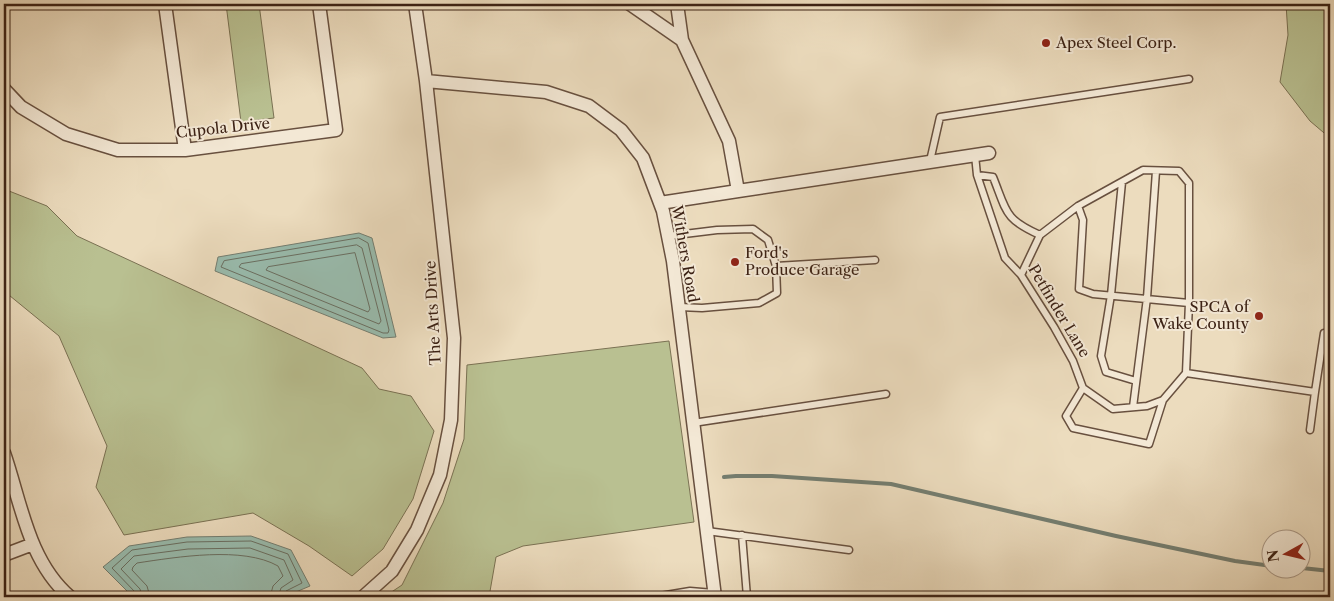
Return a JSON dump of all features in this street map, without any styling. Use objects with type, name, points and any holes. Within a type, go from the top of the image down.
[{"type":"street","points":[[165,4],[185,150]]},
{"type":"street","name":"Cupola Drive","points":[[4,89],[21,107],[66,134],[118,150],[185,150],[336,130],[319,4]]},
{"type":"street","name":"The Arts Drive","points":[[362,597],[392,572],[417,530],[440,475],[451,420],[454,338],[449,277],[426,81],[414,4]]},
{"type":"street","points":[[630,4],[682,40]]},
{"type":"street","points":[[677,4],[682,40],[729,141],[738,191]]},
{"type":"street","name":"Withers Road","points":[[426,81],[546,92],[589,106],[621,130],[643,158],[660,203],[673,261],[714,595]]},
{"type":"street","points":[[660,203],[989,153]]},
{"type":"street","points":[[5,460],[32,544],[60,589],[70,597]]},
{"type":"street","points":[[4,555],[32,544]]},
{"type":"lane","points":[[930,161],[940,117],[1189,79]]},
{"type":"lane","name":"Petfinder Lane","points":[[975,155],[977,175],[1005,258],[1021,275],[1072,361],[1082,388]]},
{"type":"lane","points":[[1021,275],[1040,235],[1078,206],[1143,170],[1179,171],[1189,183],[1189,303],[1186,373],[1163,400],[1149,444],[1073,428],[1066,416],[1082,388],[1113,409],[1147,406],[1163,400]]},
{"type":"lane","points":[[1133,407],[1147,298],[1156,170]]},
{"type":"lane","points":[[977,175],[993,177],[1008,215],[1020,226],[1040,235]]},
{"type":"lane","points":[[1122,182],[1111,295],[1101,356],[1106,372],[1136,381]]},
{"type":"lane","name":"Petfinder Lane","points":[[1078,206],[1083,220],[1079,289],[1093,294],[1189,303]]},
{"type":"lane","points":[[668,236],[717,230],[753,229],[768,240],[776,266],[777,292],[759,303],[702,308],[679,307]]},
{"type":"lane","points":[[776,266],[875,260]]},
{"type":"lane","points":[[1310,430],[1324,334]]},
{"type":"lane","points":[[1186,373],[1315,392]]},
{"type":"lane","points":[[694,422],[886,394]]},
{"type":"lane","points":[[707,532],[849,550]]},
{"type":"lane","points":[[742,535],[747,597]]},
{"type":"lane","points":[[654,597],[690,591],[714,595]]},
{"type":"green space","points":[[226,4],[259,4],[274,118],[241,122]]},
{"type":"green space","points":[[1286,4],[1330,4],[1330,138],[1310,121],[1280,82],[1288,35]]},
{"type":"green space","points":[[4,189],[47,206],[77,236],[362,368],[379,389],[411,396],[434,431],[413,499],[383,549],[352,576],[309,546],[253,513],[124,535],[96,487],[107,446],[59,336],[4,291]]},
{"type":"green space","points":[[669,341],[694,522],[523,546],[496,557],[489,597],[384,597],[402,585],[443,503],[464,439],[467,365]]},
{"type":"water","points":[[359,233],[372,238],[396,337],[383,338],[215,271],[218,257]]},
{"type":"water","points":[[251,536],[291,550],[310,586],[284,597],[133,597],[103,567],[129,546],[187,537]]},
{"type":"waterway","points":[[724,477],[772,476],[891,484],[1116,536],[1235,561],[1262,565]]},
{"type":"waterway","points":[[1312,569],[1330,571]]},
{"type":"place","name":"Apex Steel Corp.","points":[[1046,43]]},
{"type":"place","name":"Ford's Produce Garage","points":[[735,262]]},
{"type":"place","name":"SPCA of Wake County","points":[[1259,316]]}]
